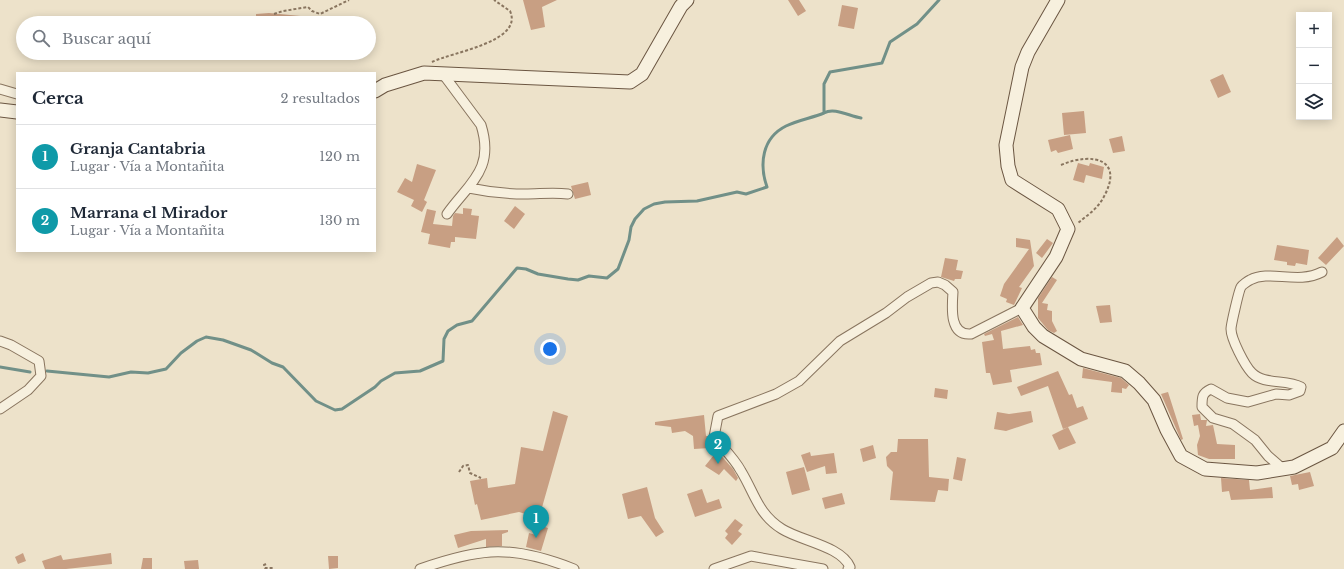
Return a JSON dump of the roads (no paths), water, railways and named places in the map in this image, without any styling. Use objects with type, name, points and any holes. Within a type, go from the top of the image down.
[{"type":"street","points":[[376,90],[385,85],[424,73],[630,82],[642,74],[681,6],[687,0]]},
{"type":"street","points":[[850,568],[837,553],[782,530],[768,519],[758,506],[736,464],[714,437],[718,416],[776,394],[799,381],[840,342],[907,297],[931,283],[938,282],[945,285],[953,292],[953,322],[964,334],[971,334],[1022,308],[1056,257],[1068,230],[1058,209],[1012,180],[1008,166],[1006,145],[1022,67],[1028,52],[1058,0]]},
{"type":"street","points":[[443,74],[481,125],[484,135],[481,170],[469,188],[456,200],[447,214]]},
{"type":"street","points":[[0,89],[16,94]]},
{"type":"street","points":[[0,110],[16,112]]},
{"type":"street","points":[[469,188],[503,194],[554,192],[568,194]]},
{"type":"street","points":[[1283,469],[1268,456],[1255,440],[1233,424],[1213,418],[1202,407],[1202,397],[1204,392],[1211,389],[1227,398],[1248,402],[1276,394],[1289,395],[1300,391],[1301,387],[1294,383],[1274,382],[1252,374],[1238,349],[1231,330],[1241,287],[1250,280],[1262,276],[1292,279],[1314,277],[1322,272]]},
{"type":"street","points":[[1022,308],[1034,327],[1043,336],[1081,359],[1125,371],[1139,383],[1154,400],[1167,430],[1181,456],[1193,464],[1205,469],[1257,473],[1294,468],[1332,448],[1344,431]]},
{"type":"street","points":[[0,341],[11,345],[39,361],[41,376],[28,390],[0,409]]},
{"type":"street","points":[[420,569],[482,552],[510,551],[533,555],[574,569]]},
{"type":"street","points":[[715,569],[751,556],[823,569]]},
{"type":"waterway","points":[[47,371],[109,377],[131,372],[148,373],[166,369],[181,353],[197,341],[206,337],[223,340],[251,350],[272,363],[283,367],[316,401],[335,410],[342,409],[375,387],[381,381],[395,373],[420,371],[443,361],[444,339],[448,331],[457,325],[472,321],[517,268],[526,269],[538,274],[568,279],[578,280],[589,276],[607,278],[618,269],[629,240],[631,227],[635,219],[644,209],[654,204],[665,202],[697,201],[737,192],[746,194],[767,187],[763,169],[764,152],[767,145],[772,137],[786,126],[824,113],[824,84],[830,72],[882,63],[890,42],[917,24],[939,0]]},
{"type":"waterway","points":[[824,113],[828,111],[837,111],[861,118]]},
{"type":"waterway","points":[[0,367],[30,372]]},
{"type":"place","name":"Marrana el Mirador","points":[[718,464]]},
{"type":"place","name":"Granja Cantabria","points":[[536,538]]}]
